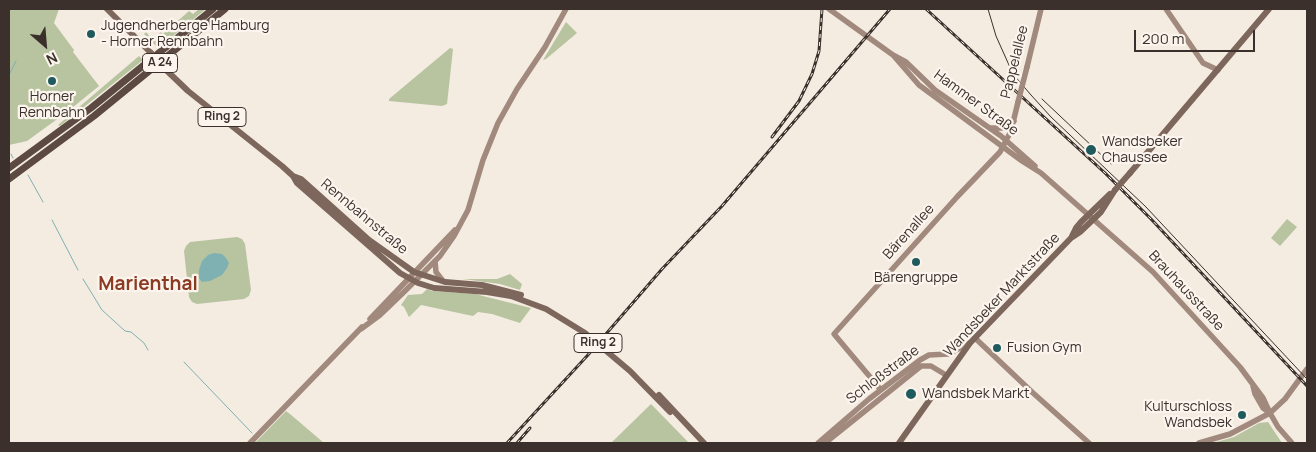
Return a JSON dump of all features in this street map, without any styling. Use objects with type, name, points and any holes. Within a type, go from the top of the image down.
[{"type":"highway","name":"A 24","points":[[9,168],[90,108],[213,9]]},
{"type":"highway","name":"A 24","points":[[9,179],[94,116],[225,9]]},
{"type":"main road","name":"Rennbahnstraße","points":[[107,9],[188,91],[258,146],[293,176],[311,196],[392,267],[411,280]]},
{"type":"main road","points":[[417,274],[435,260],[449,243],[468,210],[483,160],[498,123],[566,9]]},
{"type":"main road","name":"Hammer Straße","points":[[829,9],[893,55],[906,62],[922,79],[945,98],[1007,140],[1029,159],[1041,173]]},
{"type":"main road","name":"Pappelallee","points":[[1004,147],[1014,121],[1042,9]]},
{"type":"main road","points":[[1166,9],[1203,62],[1218,70]]},
{"type":"main road","points":[[1115,190],[1267,10]]},
{"type":"main road","name":"Hammer Straße","points":[[893,55],[919,84],[1041,173],[1089,214]]},
{"type":"main road","name":"Pappelallee","points":[[989,128],[999,129],[1014,121]]},
{"type":"main road","name":"Bärenallee","points":[[881,390],[834,334],[1004,147]]},
{"type":"main road","name":"Rennbahnstraße","points":[[293,176],[301,179],[369,240],[417,274]]},
{"type":"main road","name":"Wandsbeker Marktstraße","points":[[1071,238],[1076,228],[1115,190]]},
{"type":"main road","name":"Wandsbeker Marktstraße","points":[[899,443],[970,343],[1071,238],[1103,210],[1115,190]]},
{"type":"main road","name":"Brauhausstraße","points":[[1089,214],[1153,272],[1230,356],[1254,386],[1255,394],[1263,408],[1270,413],[1290,442]]},
{"type":"main road","points":[[250,443],[360,329],[380,315],[460,224]]},
{"type":"main road","points":[[435,260],[436,274],[445,282]]},
{"type":"main road","name":"Ring 2","points":[[417,274],[445,282],[482,285],[512,294],[546,309],[585,333],[630,371],[704,443]]},
{"type":"main road","name":"Ring 2","points":[[411,280],[440,289],[512,294]]},
{"type":"main road","points":[[975,338],[1089,443]]},
{"type":"main road","name":"Schloßstraße","points":[[818,443],[881,390],[926,356],[948,354],[970,343]]},
{"type":"main road","name":"Schloßstraße","points":[[825,443],[922,365],[931,366],[946,375]]},
{"type":"main road","points":[[1199,443],[1230,434],[1270,413],[1285,399],[1307,369]]},
{"type":"main road","points":[[878,399],[881,390],[889,391]]},
{"type":"main road","name":"Ring 2","points":[[671,410],[698,443]]},
{"type":"green space","name":"Horner Rennbahn","points":[[9,9],[59,9],[54,23],[99,86],[27,141],[9,145]]},
{"type":"green space","points":[[199,9],[206,9],[158,48],[144,34],[146,32],[152,39],[161,32],[163,34],[189,11],[193,14]]},
{"type":"green space","points":[[566,22],[577,33],[543,60]]},
{"type":"green space","points":[[450,48],[453,49],[447,104],[442,106],[389,101],[389,99]]},
{"type":"green space","points":[[139,56],[143,60],[60,126],[58,125]]},
{"type":"green space","points":[[1287,219],[1297,227],[1280,246],[1271,238]]},
{"type":"green space","points":[[237,237],[242,239],[245,244],[251,290],[249,296],[244,299],[197,304],[192,302],[189,297],[184,251],[186,246],[190,242]]},
{"type":"green space","points":[[510,274],[522,284],[520,290],[500,284],[463,279],[497,279]]},
{"type":"green space","points":[[427,289],[475,294],[531,308],[520,323],[492,314],[478,312],[473,316],[421,305],[409,317],[401,305],[408,295],[422,294]]},
{"type":"green space","points":[[651,404],[689,443],[611,443]]},
{"type":"green space","points":[[286,411],[290,414],[324,443],[255,443]]},
{"type":"green space","points":[[1268,422],[1282,443],[1213,443],[1234,437],[1259,423]]},
{"type":"water","points":[[214,253],[222,254],[226,258],[229,263],[227,268],[222,275],[210,281],[202,282],[199,278],[199,270],[202,261],[208,255]]},
{"type":"waterway","points":[[9,75],[16,61]]},
{"type":"waterway","points":[[11,154],[13,158]]},
{"type":"waterway","points":[[28,175],[43,202]]},
{"type":"waterway","points":[[52,220],[78,270]]},
{"type":"waterway","points":[[83,279],[102,310],[125,331],[131,332],[144,343],[148,350]]},
{"type":"waterway","points":[[184,362],[252,433]]},
{"type":"tram line","points":[[988,9],[996,36],[1013,74],[1031,95],[1051,117],[1146,207],[1307,379]]},
{"type":"tram line","points":[[1042,99],[1111,164]]},
{"type":"railway","points":[[772,137],[799,101],[812,74],[819,51],[822,9]]},
{"type":"railway","points":[[507,443],[587,356],[662,269],[722,206],[890,9]]},
{"type":"railway","points":[[926,9],[1105,173],[1151,219],[1307,386]]},
{"type":"railway","points":[[517,443],[530,428]]},
{"type":"place","name":"Jugendherberge Hamburg - Horner Rennbahn","points":[[91,34]]},
{"type":"place","name":"Horner Rennbahn","points":[[52,81]]},
{"type":"place","name":"Wandsbeker Chaussee","points":[[1091,150]]},
{"type":"place","name":"Bärengruppe","points":[[916,262]]},
{"type":"place","name":"Fusion Gym","points":[[997,348]]},
{"type":"place","name":"Wandsbek Markt","points":[[911,394]]},
{"type":"place","name":"Kulturschloss Wandsbek","points":[[1242,415]]},
{"type":"district","name":"Marienthal","points":[[148,285]]}]
